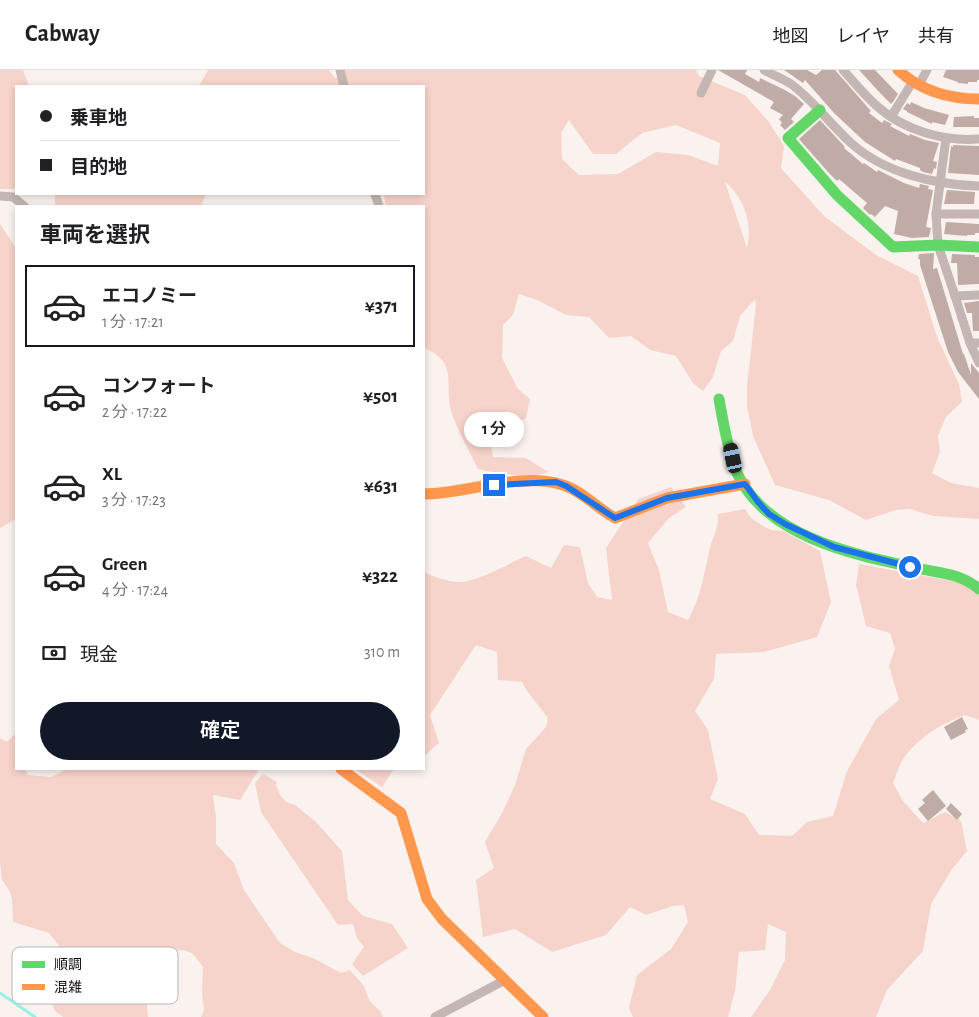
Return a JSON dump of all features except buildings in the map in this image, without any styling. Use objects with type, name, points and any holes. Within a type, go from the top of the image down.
[{"type":"street","points":[[340,70],[344,85]]},
{"type":"street","points":[[701,93],[712,70]]},
{"type":"street","points":[[764,70],[790,84],[820,110],[852,144],[870,156],[914,177],[939,182],[979,186]]},
{"type":"street","points":[[843,70],[869,99],[891,116],[923,132],[946,138],[979,139]]},
{"type":"street","points":[[898,70],[933,92],[954,98],[979,99]]},
{"type":"street","points":[[891,116],[927,70]]},
{"type":"street","points":[[820,110],[788,138],[830,188],[893,247],[938,245],[979,247]]},
{"type":"street","points":[[946,138],[936,214],[938,245],[955,296],[975,343],[979,363]]},
{"type":"street","points":[[0,196],[13,197],[23,205]]},
{"type":"street","points":[[936,214],[979,214]]},
{"type":"street","points":[[955,296],[979,295]]},
{"type":"street","points":[[719,399],[734,465],[739,476],[769,514],[785,524],[834,547],[929,572],[955,575],[970,580],[979,589]]},
{"type":"street","points":[[425,494],[509,483],[556,482],[566,486],[615,518],[667,498],[745,484]]},
{"type":"street","points":[[342,770],[401,813],[427,898],[442,919],[543,1017]]},
{"type":"street","points":[[435,1017],[505,980]]},
{"type":"shaded area","points":[[0,70],[23,70],[29,85],[15,85],[15,188],[0,189]]},
{"type":"shaded area","points":[[208,70],[329,70],[335,78],[345,75],[345,70],[696,70],[699,76],[745,95],[769,122],[784,146],[781,168],[824,216],[876,255],[918,276],[937,337],[959,384],[962,402],[946,417],[938,436],[940,452],[932,473],[951,483],[979,488],[979,519],[933,516],[910,509],[896,510],[866,520],[829,500],[775,485],[753,436],[747,406],[755,299],[740,316],[733,341],[721,351],[713,377],[703,391],[693,383],[676,356],[650,350],[631,336],[609,338],[589,317],[566,315],[537,300],[519,294],[513,315],[503,325],[502,358],[518,389],[530,399],[526,418],[489,434],[493,457],[526,458],[548,472],[523,476],[478,469],[453,418],[449,401],[446,367],[442,360],[425,349],[425,205],[386,205],[383,195],[425,195],[425,85],[200,85]],"holes":[[[569,120],[593,154],[616,154],[642,133],[676,125],[720,143],[718,166],[688,155],[656,152],[618,174],[579,175],[562,159],[561,133]],[[725,182],[732,188],[742,203],[748,221],[749,239],[747,248]]]},
{"type":"shaded area","points":[[55,195],[206,195],[201,205],[55,205]]},
{"type":"shaded area","points":[[0,224],[15,246],[15,520],[0,528]]},
{"type":"shaded area","points":[[671,487],[686,507],[669,518],[648,543],[659,570],[668,612],[688,620],[699,594],[717,528],[718,514],[745,509],[751,518],[763,526],[771,530],[783,531],[820,551],[831,602],[817,637],[764,652],[716,654],[714,679],[695,711],[708,730],[718,779],[710,799],[745,814],[759,835],[792,836],[807,822],[833,816],[847,771],[876,719],[899,700],[889,666],[895,649],[890,633],[866,626],[856,585],[859,564],[963,583],[979,590],[979,720],[965,715],[929,733],[908,753],[893,783],[903,801],[923,823],[945,812],[961,821],[967,851],[952,869],[931,904],[923,951],[887,990],[876,1017],[751,1017],[770,990],[785,960],[786,932],[768,924],[765,950],[739,952],[735,991],[728,1017],[633,1017],[629,1008],[637,975],[671,949],[688,922],[684,905],[673,906],[646,915],[630,907],[606,935],[552,952],[515,929],[483,937],[476,880],[494,868],[485,842],[502,813],[515,785],[526,749],[546,727],[548,718],[522,682],[498,680],[497,652],[476,645],[430,715],[439,743],[425,755],[425,572],[444,580],[464,582],[526,556],[551,568],[564,545],[580,547],[588,583],[597,597],[612,600],[606,548],[638,499]]},
{"type":"shaded area","points":[[15,734],[15,770],[26,770],[28,775],[51,777],[65,770],[258,770],[240,800],[213,795],[216,818],[216,844],[234,863],[244,890],[280,943],[341,973],[350,970],[364,986],[369,1000],[383,1017],[201,1017],[204,1010],[202,993],[203,967],[192,953],[178,951],[178,947],[60,947],[49,933],[13,922],[12,899],[9,890],[2,880],[0,863],[0,738],[7,742]]},
{"type":"shaded area","points":[[356,770],[393,770],[382,787]]},
{"type":"shaded area","points":[[263,774],[277,782],[276,785],[280,795],[286,802],[295,805],[316,822],[342,851],[348,900],[363,916],[392,924],[408,948],[363,976],[352,964],[364,947],[357,938],[353,924],[338,925],[261,812],[255,783]]},
{"type":"shaded area","points":[[52,1004],[147,1004],[148,1017],[63,1017],[55,1011]]},
{"type":"waterway","points":[[0,993],[12,1001]]},
{"type":"waterway","points":[[16,1004],[35,1017]]},
{"type":"traffic: fast","points":[[820,110],[788,138],[837,195],[893,247],[938,245],[979,247]]},
{"type":"traffic: fast","points":[[719,399],[728,447],[737,473],[750,495],[768,512],[789,527],[812,539],[863,556],[955,576],[979,589]]},
{"type":"traffic: slow","points":[[898,70],[916,83],[936,92],[968,99],[979,99]]},
{"type":"traffic: slow","points":[[425,494],[529,480],[547,481],[577,491],[615,518],[667,498],[745,484]]},
{"type":"traffic: slow","points":[[342,770],[401,813],[427,899],[442,919],[543,1017]]},
{"type":"route","points":[[494,485],[556,482],[566,486],[615,518],[667,498],[745,484],[769,514],[785,524],[834,547],[910,567]]}]
